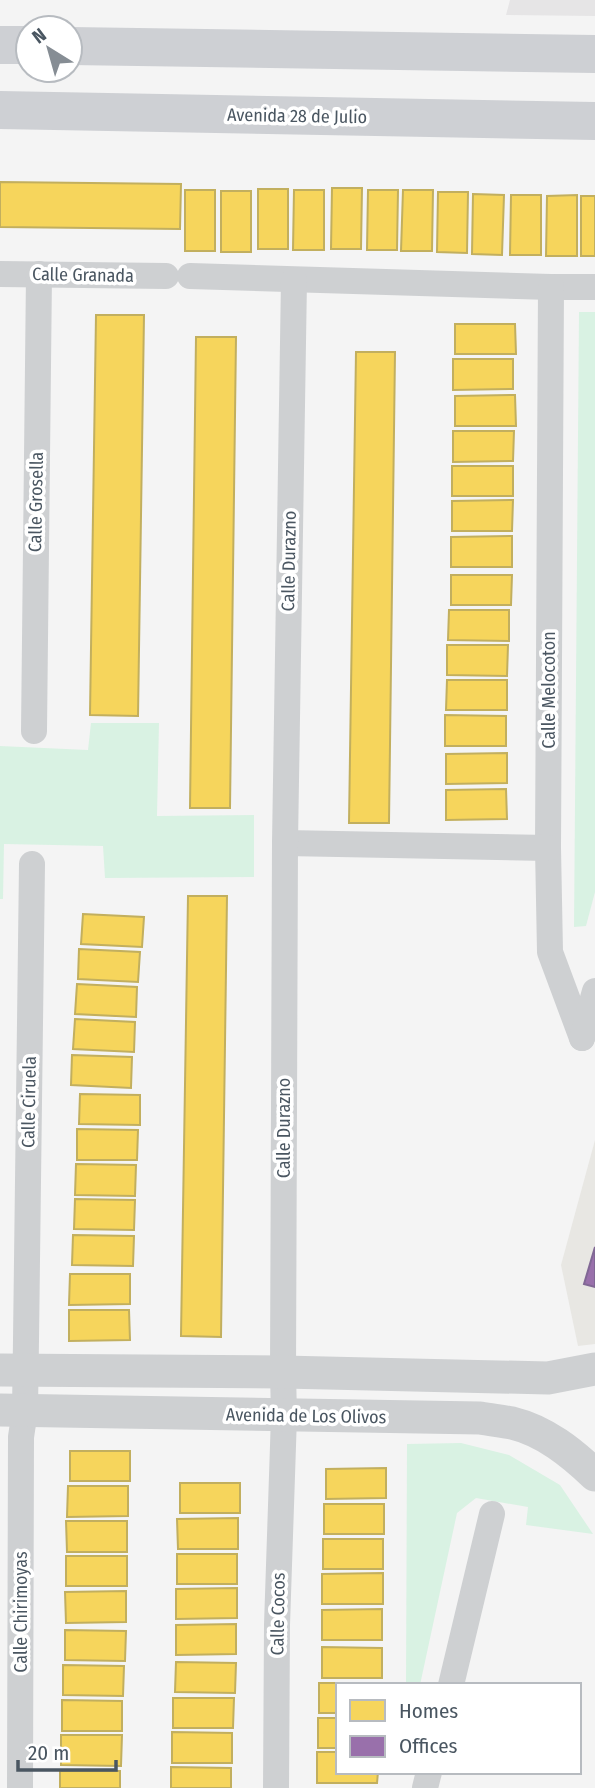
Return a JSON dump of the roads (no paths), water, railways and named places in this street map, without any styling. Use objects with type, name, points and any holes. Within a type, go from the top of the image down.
[{"type":"main road","points":[[84,46],[595,54]]},
{"type":"main road","name":"Avenida 28 de Julio","points":[[0,110],[595,121]]},
{"type":"street","name":"Calle Granada","points":[[0,274],[294,279]]},
{"type":"street","name":"Calle Grosella","points":[[34,731],[38,274]]},
{"type":"street","points":[[294,279],[595,287]]},
{"type":"street","name":"Calle Durazno","points":[[284,1428],[285,843],[294,279]]},
{"type":"street","name":"Calle Melocoton","points":[[551,287],[548,848],[550,953],[582,1038],[595,991]]},
{"type":"street","points":[[285,843],[548,848]]},
{"type":"street","name":"Calle Ciruela","points":[[15,1419],[32,864]]},
{"type":"street","points":[[17,1360],[283,1372],[548,1378],[595,1369]]},
{"type":"street","points":[[545,1436],[548,1378]]},
{"type":"street","name":"Avenida de Los Olivos","points":[[15,1419],[284,1428],[480,1418],[515,1424],[545,1436],[573,1454],[595,1475]]},
{"type":"street","name":"Calle Chirimoyas","points":[[15,1419],[20,1788]]},
{"type":"street","name":"Calle Cocos","points":[[276,1788],[284,1428]]},
{"type":"street","points":[[450,1683],[492,1514]]}]
